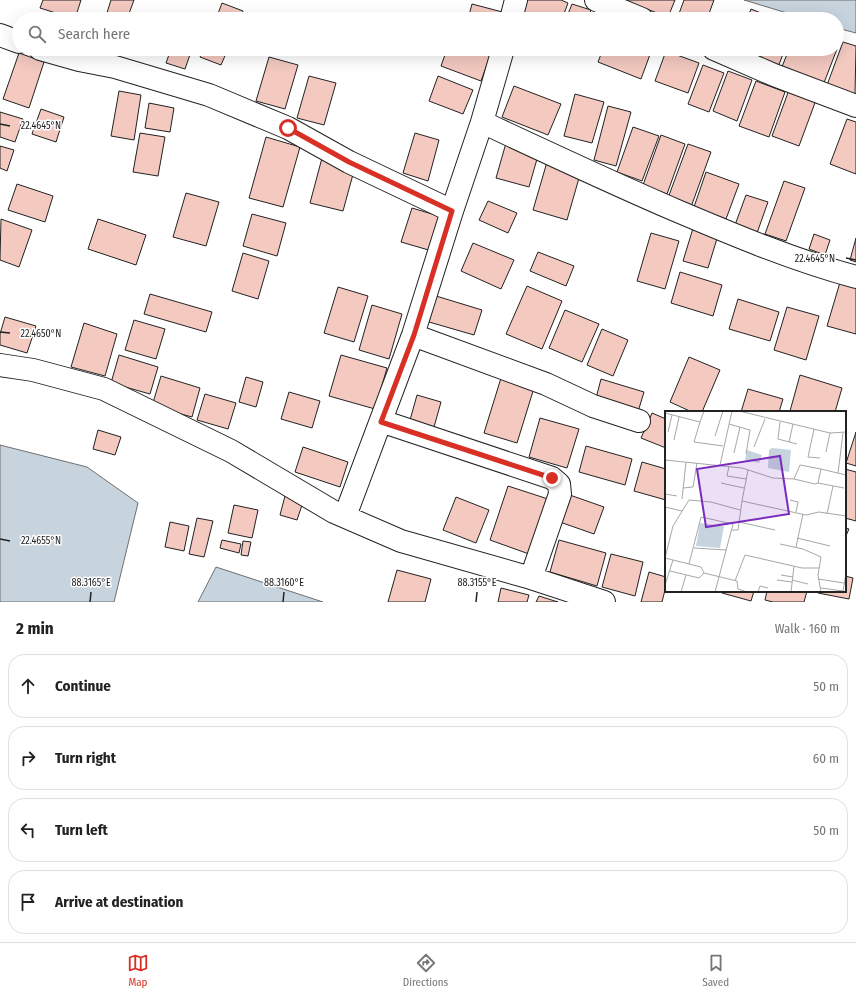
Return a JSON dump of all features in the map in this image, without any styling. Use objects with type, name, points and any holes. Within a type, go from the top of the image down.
[{"type":"street","points":[[596,0],[625,12]]},
{"type":"street","points":[[0,36],[12,40]]},
{"type":"street","points":[[65,56],[115,68],[210,95],[288,128],[349,162],[452,211]]},
{"type":"street","points":[[345,516],[414,335],[452,211],[482,122],[501,56]]},
{"type":"street","points":[[730,56],[774,75],[856,106]]},
{"type":"street","points":[[482,122],[608,181],[765,248],[814,265],[856,277]]},
{"type":"street","points":[[414,335],[546,384],[593,406],[639,421]]},
{"type":"street","points":[[0,365],[33,370],[104,389],[231,451],[328,509],[401,540],[531,578],[604,602]]},
{"type":"street","points":[[381,422],[552,478],[559,484],[560,494],[531,578]]},
{"type":"shaded area","points":[[744,0],[856,0],[856,33],[844,30],[844,12],[784,12]]},
{"type":"shaded area","points":[[0,445],[87,467],[138,503],[114,602],[0,602]]},
{"type":"shaded area","points":[[216,567],[323,602],[198,602]]},
{"type":"building","points":[[43,0],[81,0],[77,12],[53,12],[40,8]]},
{"type":"building","points":[[111,0],[134,0],[130,12],[107,12]]},
{"type":"building","points":[[524,0],[561,0],[568,3],[565,12],[520,12]]},
{"type":"building","points":[[622,0],[675,0],[670,12],[654,12]]},
{"type":"building","points":[[684,0],[714,0],[710,12],[680,12]]},
{"type":"building","points":[[222,3],[243,11],[243,12],[219,12]]},
{"type":"building","points":[[472,4],[502,12],[470,12]]},
{"type":"building","points":[[572,4],[591,10],[590,12],[569,12]]},
{"type":"building","points":[[751,9],[758,12],[750,12]]},
{"type":"building","points":[[844,42],[856,46],[855,95],[827,85],[838,56],[844,56]]},
{"type":"building","points":[[18,56],[27,56],[44,62],[29,108],[3,99]]},
{"type":"building","points":[[168,56],[190,56],[185,69],[166,63]]},
{"type":"building","points":[[200,56],[225,56],[221,65]]},
{"type":"building","points":[[445,56],[490,56],[481,81],[441,66]]},
{"type":"building","points":[[600,56],[649,56],[641,79],[598,62]]},
{"type":"building","points":[[664,56],[680,56],[699,63],[688,93],[655,81]]},
{"type":"building","points":[[752,56],[782,56],[778,67]]},
{"type":"building","points":[[786,56],[834,56],[822,88],[780,72]]},
{"type":"building","points":[[269,57],[298,65],[285,109],[256,101]]},
{"type":"building","points":[[703,65],[724,73],[709,112],[688,104]]},
{"type":"building","points":[[728,71],[752,80],[737,121],[713,111]]},
{"type":"building","points":[[309,76],[336,83],[324,125],[297,118]]},
{"type":"building","points":[[438,76],[473,90],[463,114],[429,101]]},
{"type":"building","points":[[756,81],[785,92],[769,137],[739,126]]},
{"type":"building","points":[[514,86],[561,104],[548,135],[502,117]]},
{"type":"building","points":[[789,90],[816,100],[799,146],[772,136]]},
{"type":"building","points":[[119,91],[141,95],[134,140],[111,136]]},
{"type":"building","points":[[575,94],[604,102],[592,143],[564,136]]},
{"type":"building","points":[[149,103],[174,108],[170,132],[145,128]]},
{"type":"building","points":[[608,106],[631,112],[616,166],[594,160]]},
{"type":"building","points":[[41,109],[64,117],[56,142],[32,134]]},
{"type":"building","points":[[0,112],[23,119],[15,142],[0,137]]},
{"type":"building","points":[[847,119],[856,122],[856,174],[830,164]]},
{"type":"building","points":[[633,127],[659,136],[642,181],[617,172]]},
{"type":"building","points":[[140,133],[165,137],[158,176],[133,172]]},
{"type":"building","points":[[415,133],[439,140],[428,181],[403,173]]},
{"type":"building","points":[[661,135],[685,144],[667,194],[643,185]]},
{"type":"building","points":[[266,137],[300,147],[283,207],[249,198]]},
{"type":"building","points":[[506,143],[539,152],[529,187],[496,178]]},
{"type":"building","points":[[688,144],[711,152],[691,207],[668,198]]},
{"type":"building","points":[[0,146],[14,150],[7,171],[0,168]]},
{"type":"building","points":[[322,158],[355,167],[343,211],[310,203]]},
{"type":"building","points":[[547,162],[581,171],[567,220],[533,210]]},
{"type":"building","points":[[706,172],[739,184],[726,219],[694,207]]},
{"type":"building","points":[[784,181],[805,188],[786,241],[765,234]]},
{"type":"building","points":[[17,184],[53,196],[45,222],[8,210]]},
{"type":"building","points":[[186,193],[219,202],[206,246],[173,237]]},
{"type":"building","points":[[746,195],[768,202],[757,233],[735,225]]},
{"type":"building","points":[[488,201],[517,213],[508,233],[479,220]]},
{"type":"building","points":[[412,208],[442,217],[432,251],[401,242]]},
{"type":"building","points":[[252,214],[286,223],[277,256],[243,246]]},
{"type":"building","points":[[1,219],[32,230],[19,267],[0,260]]},
{"type":"building","points":[[98,219],[146,235],[136,265],[88,249]]},
{"type":"building","points":[[694,225],[719,232],[708,268],[683,261]]},
{"type":"building","points":[[651,233],[679,241],[665,289],[637,281]]},
{"type":"building","points":[[814,234],[830,240],[825,255],[809,249]]},
{"type":"building","points":[[856,238],[856,262],[850,260]]},
{"type":"building","points":[[473,243],[514,260],[501,289],[461,271]]},
{"type":"building","points":[[538,252],[574,266],[566,286],[530,271]]},
{"type":"building","points":[[243,253],[269,261],[258,299],[232,291]]},
{"type":"building","points":[[680,272],[722,285],[713,316],[671,303]]},
{"type":"building","points":[[841,279],[856,284],[856,334],[827,326]]},
{"type":"building","points":[[527,286],[562,301],[542,349],[506,334]]},
{"type":"building","points":[[338,287],[368,296],[354,342],[324,333]]},
{"type":"building","points":[[150,294],[212,312],[206,332],[144,314]]},
{"type":"building","points":[[436,296],[482,310],[474,335],[429,322]]},
{"type":"building","points":[[738,299],[779,312],[770,341],[729,329]]},
{"type":"building","points":[[372,305],[402,314],[389,359],[359,350]]},
{"type":"building","points":[[787,307],[819,316],[806,360],[774,350]]},
{"type":"building","points":[[565,310],[599,324],[582,362],[549,348]]},
{"type":"building","points":[[5,317],[36,326],[27,353],[0,345],[0,334]]},
{"type":"building","points":[[134,320],[165,329],[156,359],[125,350]]},
{"type":"building","points":[[84,323],[117,334],[105,376],[71,367]]},
{"type":"building","points":[[602,329],[628,340],[613,376],[587,365]]},
{"type":"building","points":[[119,355],[158,367],[150,394],[111,383]]},
{"type":"building","points":[[341,355],[387,368],[375,409],[329,396]]},
{"type":"building","points":[[689,357],[720,370],[702,411],[690,411],[670,402]]},
{"type":"building","points":[[800,375],[842,388],[835,411],[790,411]]},
{"type":"building","points":[[161,376],[200,388],[192,417],[152,406]]},
{"type":"building","points":[[246,377],[263,382],[256,407],[239,402]]},
{"type":"building","points":[[501,378],[534,388],[517,443],[484,433]]},
{"type":"building","points":[[601,379],[644,392],[637,415],[595,402]]},
{"type":"building","points":[[748,389],[783,399],[779,411],[741,411]]},
{"type":"building","points":[[289,392],[320,401],[312,428],[281,419]]},
{"type":"building","points":[[205,394],[236,403],[228,429],[197,420]]},
{"type":"building","points":[[417,395],[441,402],[434,427],[410,420]]},
{"type":"building","points":[[652,413],[665,419],[665,448],[641,438]]},
{"type":"building","points":[[540,418],[579,429],[567,468],[529,457]]},
{"type":"building","points":[[98,430],[121,437],[115,455],[93,449]]},
{"type":"building","points":[[856,432],[856,466],[846,463]]},
{"type":"building","points":[[586,446],[632,459],[625,485],[579,472]]},
{"type":"building","points":[[303,447],[348,462],[340,487],[295,472]]},
{"type":"building","points":[[642,462],[665,469],[665,500],[634,491]]},
{"type":"building","points":[[846,469],[856,472],[856,521],[846,518]]},
{"type":"building","points":[[508,486],[548,499],[529,554],[490,540]]},
{"type":"building","points":[[567,494],[604,507],[594,534],[557,521]]},
{"type":"building","points":[[285,496],[303,502],[297,520],[280,515]]},
{"type":"building","points":[[456,497],[489,510],[476,543],[443,530]]},
{"type":"building","points":[[234,505],[258,510],[252,538],[228,533]]},
{"type":"building","points":[[197,518],[213,521],[204,557],[189,554]]},
{"type":"building","points":[[170,522],[189,526],[184,551],[165,547]]},
{"type":"building","points":[[846,528],[849,529],[846,536]]},
{"type":"building","points":[[222,540],[241,544],[239,553],[220,548]]},
{"type":"building","points":[[559,540],[606,553],[597,586],[550,572]]},
{"type":"building","points":[[243,541],[251,542],[248,556],[241,555]]},
{"type":"building","points":[[611,554],[643,562],[635,596],[602,587]]},
{"type":"building","points":[[397,570],[431,579],[425,602],[388,602]]},
{"type":"building","points":[[649,572],[665,577],[665,590],[662,602],[641,602]]},
{"type":"building","points":[[846,576],[853,578],[849,599],[818,593],[846,592]]},
{"type":"building","points":[[501,588],[529,595],[527,602],[498,602]]},
{"type":"building","points":[[722,592],[754,592],[751,601]]},
{"type":"building","points":[[767,592],[807,592],[804,602],[773,602],[765,600]]},
{"type":"building","points":[[539,596],[558,602],[536,602]]},
{"type":"route","points":[[288,128],[349,162],[452,211],[414,335],[381,422],[552,478]]}]
